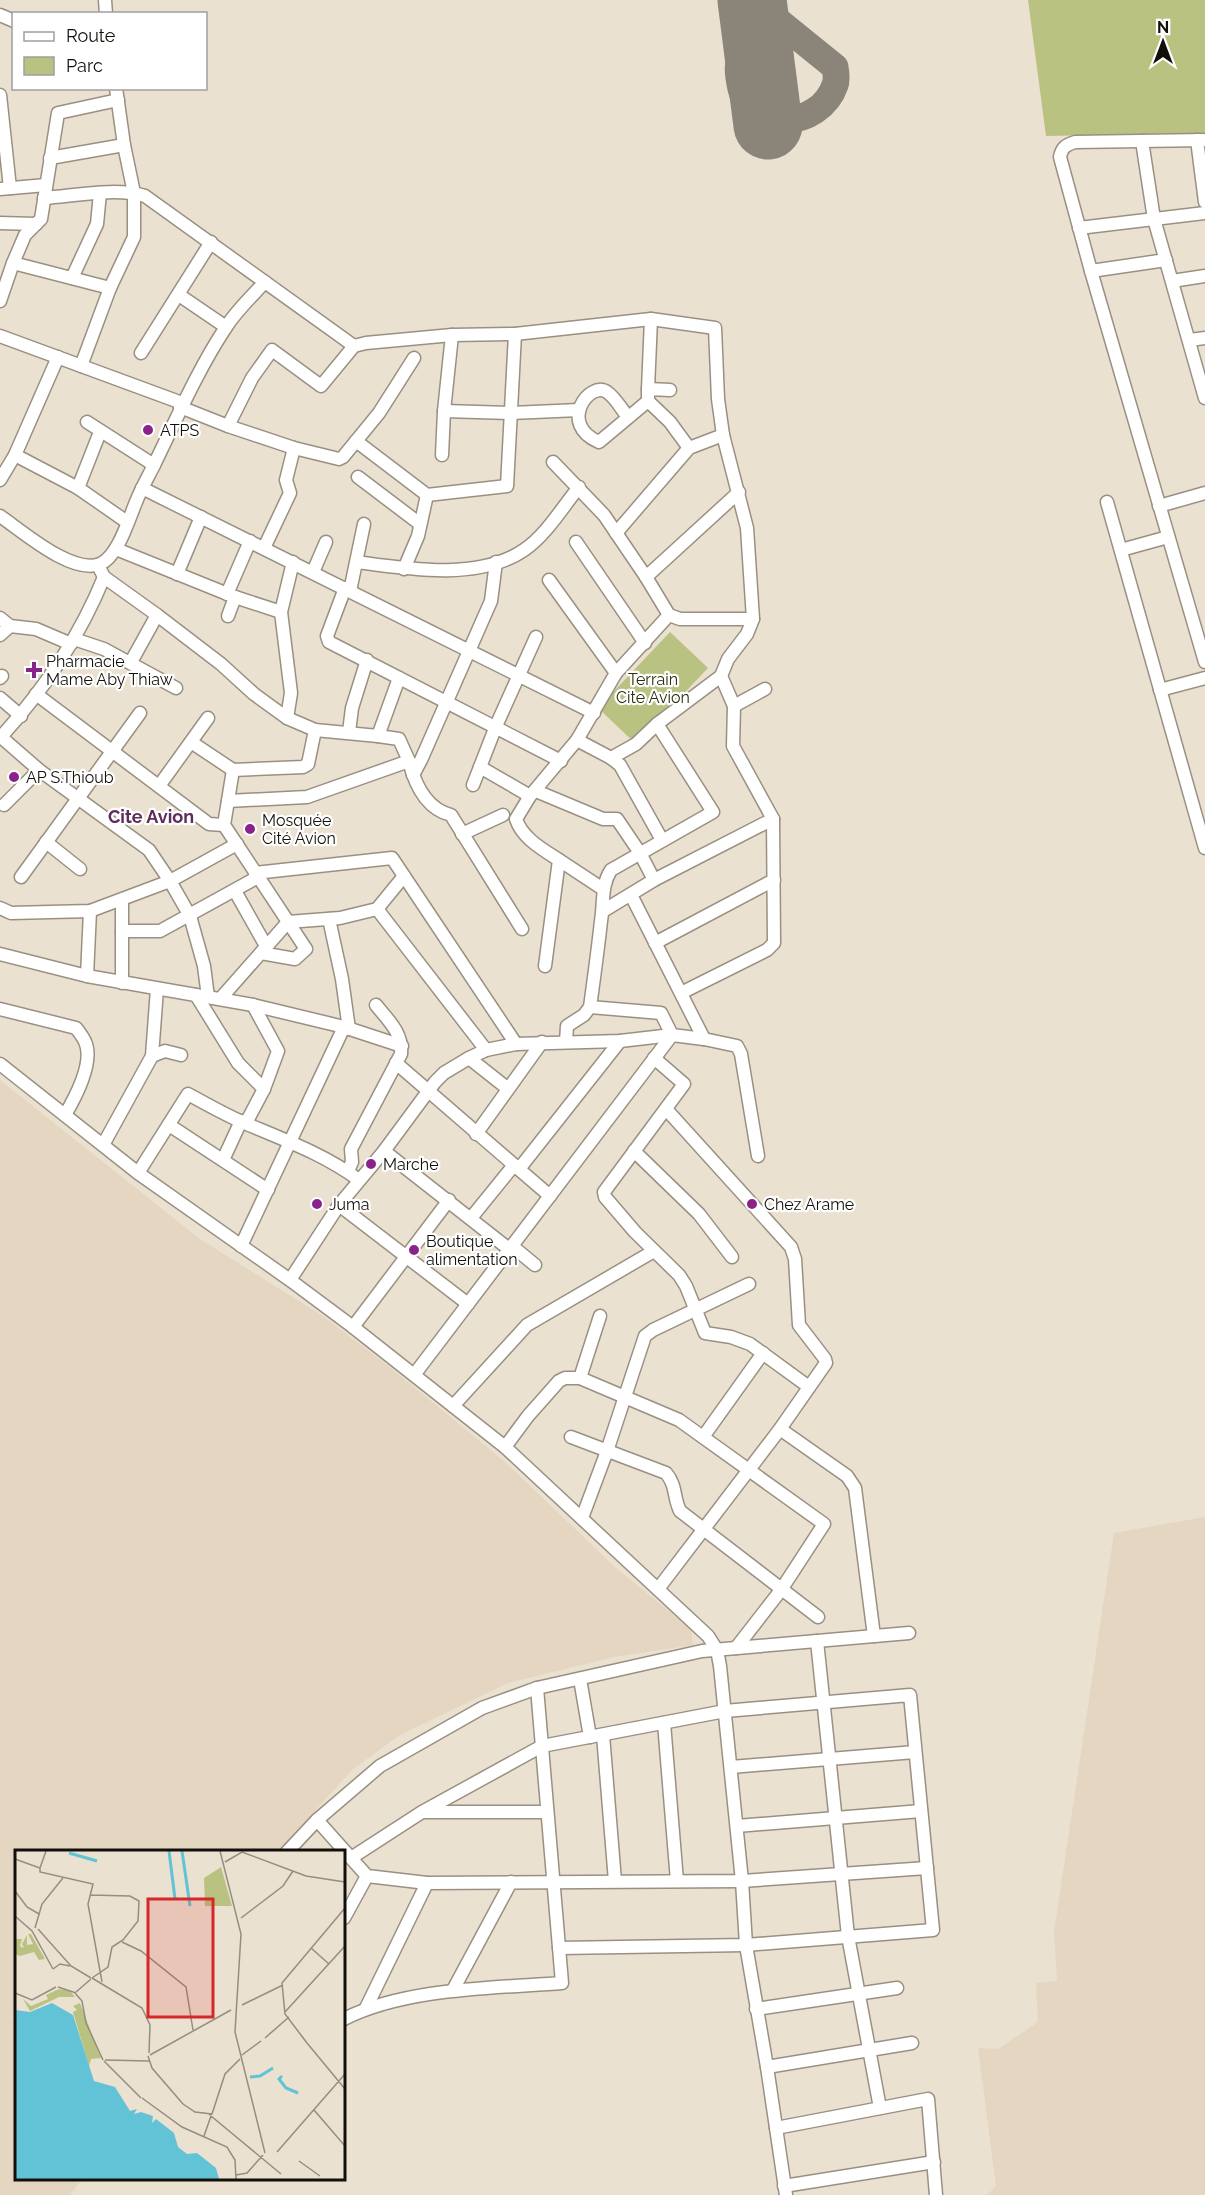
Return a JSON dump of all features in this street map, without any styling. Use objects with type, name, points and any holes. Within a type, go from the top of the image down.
[{"type":"street","points":[[0,301],[25,235],[41,219],[58,113],[117,94],[134,193],[132,226],[134,237],[110,288],[81,366]]},
{"type":"street","points":[[0,95],[5,189],[46,185]]},
{"type":"street","points":[[1205,202],[1201,140],[1075,142],[1065,145],[1061,150],[1061,162],[1078,228],[1205,662]]},
{"type":"street","points":[[1142,141],[1154,219],[1205,398]]},
{"type":"street","points":[[50,158],[124,145]]},
{"type":"street","points":[[72,278],[98,224],[100,193]]},
{"type":"street","points":[[44,198],[100,193],[134,193],[145,196],[158,203],[354,346]]},
{"type":"street","points":[[1078,228],[1205,213]]},
{"type":"street","points":[[0,223],[36,224]]},
{"type":"street","points":[[141,353],[211,242]]},
{"type":"street","points":[[1091,271],[1166,260]]},
{"type":"street","points":[[13,263],[110,288]]},
{"type":"street","points":[[1172,280],[1205,276]]},
{"type":"street","points":[[264,1089],[238,1063],[208,996],[204,966],[190,916],[149,849],[39,770],[1,738],[21,716],[72,641],[105,561],[116,549],[181,405],[226,327],[265,282]]},
{"type":"street","points":[[179,295],[226,327]]},
{"type":"street","points":[[228,426],[252,378],[272,350],[321,386],[354,346],[366,343],[452,335],[515,334],[651,319],[715,328],[718,399],[723,435],[747,528],[753,619],[747,634],[728,659],[721,676],[657,724],[636,744],[611,758]]},
{"type":"street","points":[[651,319],[648,395],[689,448]]},
{"type":"street","points":[[356,441],[427,495],[507,486],[515,334]]},
{"type":"street","points":[[442,455],[452,335]]},
{"type":"street","points":[[0,336],[181,405],[228,426],[294,448],[339,459],[379,413],[414,358]]},
{"type":"street","points":[[1190,340],[1205,338]]},
{"type":"street","points":[[0,480],[15,455],[58,357]]},
{"type":"street","points":[[628,417],[607,391],[601,390],[594,391],[585,399],[579,410],[578,421],[579,425],[599,442],[628,417],[648,395],[670,390]]},
{"type":"street","points":[[444,411],[511,413],[579,410]]},
{"type":"street","points":[[87,422],[154,465]]},
{"type":"street","points":[[78,488],[100,432]]},
{"type":"street","points":[[616,533],[689,448],[723,435]]},
{"type":"street","points":[[264,548],[290,494],[286,480],[294,448]]},
{"type":"street","points":[[15,455],[78,488],[127,522]]},
{"type":"street","points":[[553,462],[604,515],[669,615],[680,619],[753,619]]},
{"type":"street","points":[[358,477],[420,525]]},
{"type":"street","points":[[357,562],[404,569],[455,570],[496,562],[523,551],[537,539],[579,487]]},
{"type":"street","points":[[142,488],[594,713]]},
{"type":"street","points":[[646,577],[739,492]]},
{"type":"street","points":[[1159,506],[1205,493]]},
{"type":"street","points":[[404,569],[414,547],[427,495]]},
{"type":"street","points":[[1107,502],[1205,848]]},
{"type":"street","points":[[0,516],[42,546],[69,561],[101,571],[287,718],[315,730],[349,732],[399,740],[413,775],[426,799],[438,812],[451,815],[522,929]]},
{"type":"street","points":[[177,573],[201,517]]},
{"type":"street","points":[[364,524],[357,562],[327,639],[561,761]]},
{"type":"street","points":[[1121,550],[1168,537]]},
{"type":"street","points":[[228,616],[231,596],[250,541]]},
{"type":"street","points":[[576,542],[645,643]]},
{"type":"street","points":[[313,572],[326,543]]},
{"type":"street","points":[[116,549],[231,596],[281,612]]},
{"type":"street","points":[[287,718],[291,693],[281,612],[293,562]]},
{"type":"street","points":[[413,775],[491,601],[496,562]]},
{"type":"street","points":[[549,580],[616,673]]},
{"type":"street","points":[[130,662],[157,615]]},
{"type":"street","points":[[603,889],[534,844],[518,826],[516,819],[533,794],[577,740],[616,673],[669,615]]},
{"type":"street","points":[[0,635],[5,622],[104,649],[176,688]]},
{"type":"street","points":[[473,785],[496,726],[536,637]]},
{"type":"street","points":[[349,732],[352,708],[367,660]]},
{"type":"street","points":[[681,993],[772,946],[774,938],[773,819],[733,746],[734,706],[721,676]]},
{"type":"street","points":[[378,736],[399,678]]},
{"type":"street","points":[[1160,690],[1205,678]]},
{"type":"street","points":[[734,706],[765,689]]},
{"type":"street","points":[[36,694],[209,824],[224,825]]},
{"type":"street","points":[[0,698],[21,716]]},
{"type":"street","points":[[21,877],[140,713]]},
{"type":"street","points":[[159,786],[208,718]]},
{"type":"street","points":[[566,1042],[567,1026],[584,1015],[590,1007],[603,911],[603,889],[611,870],[714,812],[657,724]]},
{"type":"street","points":[[191,742],[233,770],[306,766],[315,730]]},
{"type":"street","points":[[577,740],[620,765],[662,840]]},
{"type":"street","points":[[228,801],[307,797],[409,762]]},
{"type":"street","points":[[480,767],[533,794],[603,819],[617,819],[640,853],[654,880]]},
{"type":"street","points":[[4,805],[39,770]]},
{"type":"street","points":[[233,770],[224,825],[306,950],[295,959],[264,950],[235,891]]},
{"type":"street","points":[[462,834],[503,815]]},
{"type":"street","points":[[603,911],[654,880],[773,819]]},
{"type":"street","points":[[46,842],[80,869]]},
{"type":"street","points":[[0,908],[11,913],[90,911],[170,880],[237,844]]},
{"type":"street","points":[[122,932],[160,931],[235,891],[257,875],[392,858],[516,1044]]},
{"type":"street","points":[[545,966],[559,860]]},
{"type":"street","points":[[208,996],[264,950],[288,922],[358,915],[377,909],[404,876]]},
{"type":"street","points":[[655,943],[774,880]]},
{"type":"street","points":[[631,895],[704,1039]]},
{"type":"street","points":[[122,900],[122,983]]},
{"type":"street","points":[[377,909],[486,1050]]},
{"type":"street","points":[[87,976],[90,911]]},
{"type":"street","points":[[241,1246],[346,1028],[342,979],[329,919]]},
{"type":"street","points":[[0,954],[87,976],[253,1005],[346,1028],[402,1046]]},
{"type":"street","points":[[103,1145],[152,1056],[157,989]]},
{"type":"street","points":[[223,1160],[264,1089],[278,1051],[253,1005]]},
{"type":"street","points":[[348,1172],[352,1162],[351,1149],[401,1054],[402,1046],[397,1031],[376,1005]]},
{"type":"street","points":[[590,1007],[662,1013],[672,1035]]},
{"type":"street","points":[[0,1009],[76,1028],[82,1036],[87,1051],[82,1082],[65,1115]]},
{"type":"street","points":[[414,1375],[672,1035]]},
{"type":"street","points":[[291,1280],[339,1204],[384,1151],[444,1073],[486,1050],[516,1044],[620,1041],[672,1035],[737,1046],[758,1156]]},
{"type":"street","points":[[471,1218],[620,1041]]},
{"type":"street","points":[[476,1134],[542,1042]]},
{"type":"street","points":[[152,1056],[165,1051],[181,1055]]},
{"type":"street","points":[[469,1058],[507,1088]]},
{"type":"street","points":[[654,1058],[684,1084],[604,1192],[605,1197],[683,1280],[705,1333],[741,1340],[763,1353],[809,1387]]},
{"type":"street","points":[[0,1064],[138,1173],[291,1280],[453,1406],[505,1448],[698,1626],[717,1650],[720,1666],[737,1826],[746,1944],[785,2191],[934,2162]]},
{"type":"street","points":[[396,1064],[550,1196]]},
{"type":"street","points":[[138,1173],[188,1094],[244,1122],[290,1141],[359,1180]]},
{"type":"street","points":[[658,1589],[780,1429],[826,1363],[798,1325],[794,1253],[786,1241],[666,1109]]},
{"type":"street","points":[[169,1125],[268,1191]]},
{"type":"street","points":[[384,1151],[535,1265]]},
{"type":"street","points":[[634,1151],[699,1214],[732,1257]]},
{"type":"street","points":[[353,1327],[449,1200]]},
{"type":"street","points":[[339,1204],[468,1304]]},
{"type":"street","points":[[453,1406],[527,1325],[654,1251]]},
{"type":"street","points":[[582,1518],[645,1336],[749,1284]]},
{"type":"street","points":[[580,1378],[600,1316]]},
{"type":"street","points":[[703,1437],[763,1353]]},
{"type":"street","points":[[505,1448],[528,1416],[559,1382],[565,1378],[580,1378],[679,1420],[824,1524],[781,1590],[736,1648]]},
{"type":"street","points":[[780,1429],[847,1476],[855,1488],[874,1636]]},
{"type":"street","points":[[571,1437],[666,1473],[674,1485],[676,1503],[680,1511],[818,1617]]},
{"type":"street","points":[[288,1850],[317,1820],[380,1766],[482,1708],[537,1688],[702,1651],[909,1633]]},
{"type":"street","points":[[817,1641],[848,1936],[880,2108]]},
{"type":"street","points":[[580,1678],[590,1737]]},
{"type":"street","points":[[345,2017],[366,2008],[453,1990],[562,1983],[537,1688]]},
{"type":"street","points":[[351,1858],[422,1812],[542,1746],[725,1711],[910,1695],[933,1930],[746,1944],[559,1948]]},
{"type":"street","points":[[664,1723],[677,1881]]},
{"type":"street","points":[[603,1735],[615,1881]]},
{"type":"street","points":[[731,1767],[915,1752]]},
{"type":"street","points":[[737,1826],[921,1811]]},
{"type":"street","points":[[422,1812],[547,1812]]},
{"type":"street","points":[[317,1820],[344,1850]]},
{"type":"street","points":[[345,1851],[367,1876],[427,1883],[742,1881],[927,1868]]},
{"type":"street","points":[[345,1916],[367,1876]]},
{"type":"street","points":[[453,1990],[511,1882]]},
{"type":"street","points":[[366,2008],[427,1883]]},
{"type":"street","points":[[756,2009],[897,1988]]},
{"type":"street","points":[[767,2067],[912,2043]]},
{"type":"street","points":[[776,2128],[928,2099],[936,2195]]},
{"type":"shaded area","points":[[0,1080],[200,1239],[323,1316],[391,1368],[505,1462],[616,1568],[691,1629],[693,1645],[614,1657],[508,1683],[400,1735],[353,1769],[279,1850],[15,1850],[15,2014],[12,2016],[15,2024],[15,2180],[81,2180],[70,2195],[0,2195]]},
{"type":"shaded area","points":[[1205,1517],[1205,2195],[987,2195],[996,2186],[978,2048],[998,2049],[1038,2022],[1036,1983],[1057,1981],[1054,1932],[1114,1533]]},
{"type":"green space","points":[[1028,0],[1205,0],[1205,133],[1046,136]]},
{"type":"green space","name":"Terrain Cite Avion","points":[[670,632],[708,668],[636,744],[598,708]]},
{"type":"taxiway","points":[[756,29],[744,46],[739,61],[740,84],[746,100],[757,112],[770,118],[785,120],[815,111],[827,100],[835,85],[835,67],[772,16],[759,0]]},
{"type":"runway","points":[[752,0],[768,125]]},
{"type":"place","name":"ATPS","points":[[148,430]]},
{"type":"place","name":"Pharmacie Mame Aby Thiaw","points":[[34,670]]},
{"type":"place","name":"AP S.Thioub","points":[[14,777]]},
{"type":"place","name":"Mosquée Cité Avion","points":[[250,829]]},
{"type":"place","name":"Marche","points":[[371,1164]]},
{"type":"place","name":"Juma","points":[[317,1204]]},
{"type":"place","name":"Chez Arame","points":[[752,1204]]},
{"type":"place","name":"Boutique alimentation","points":[[414,1250]]},
{"type":"district","name":"Cite Avion","points":[[151,817]]}]
